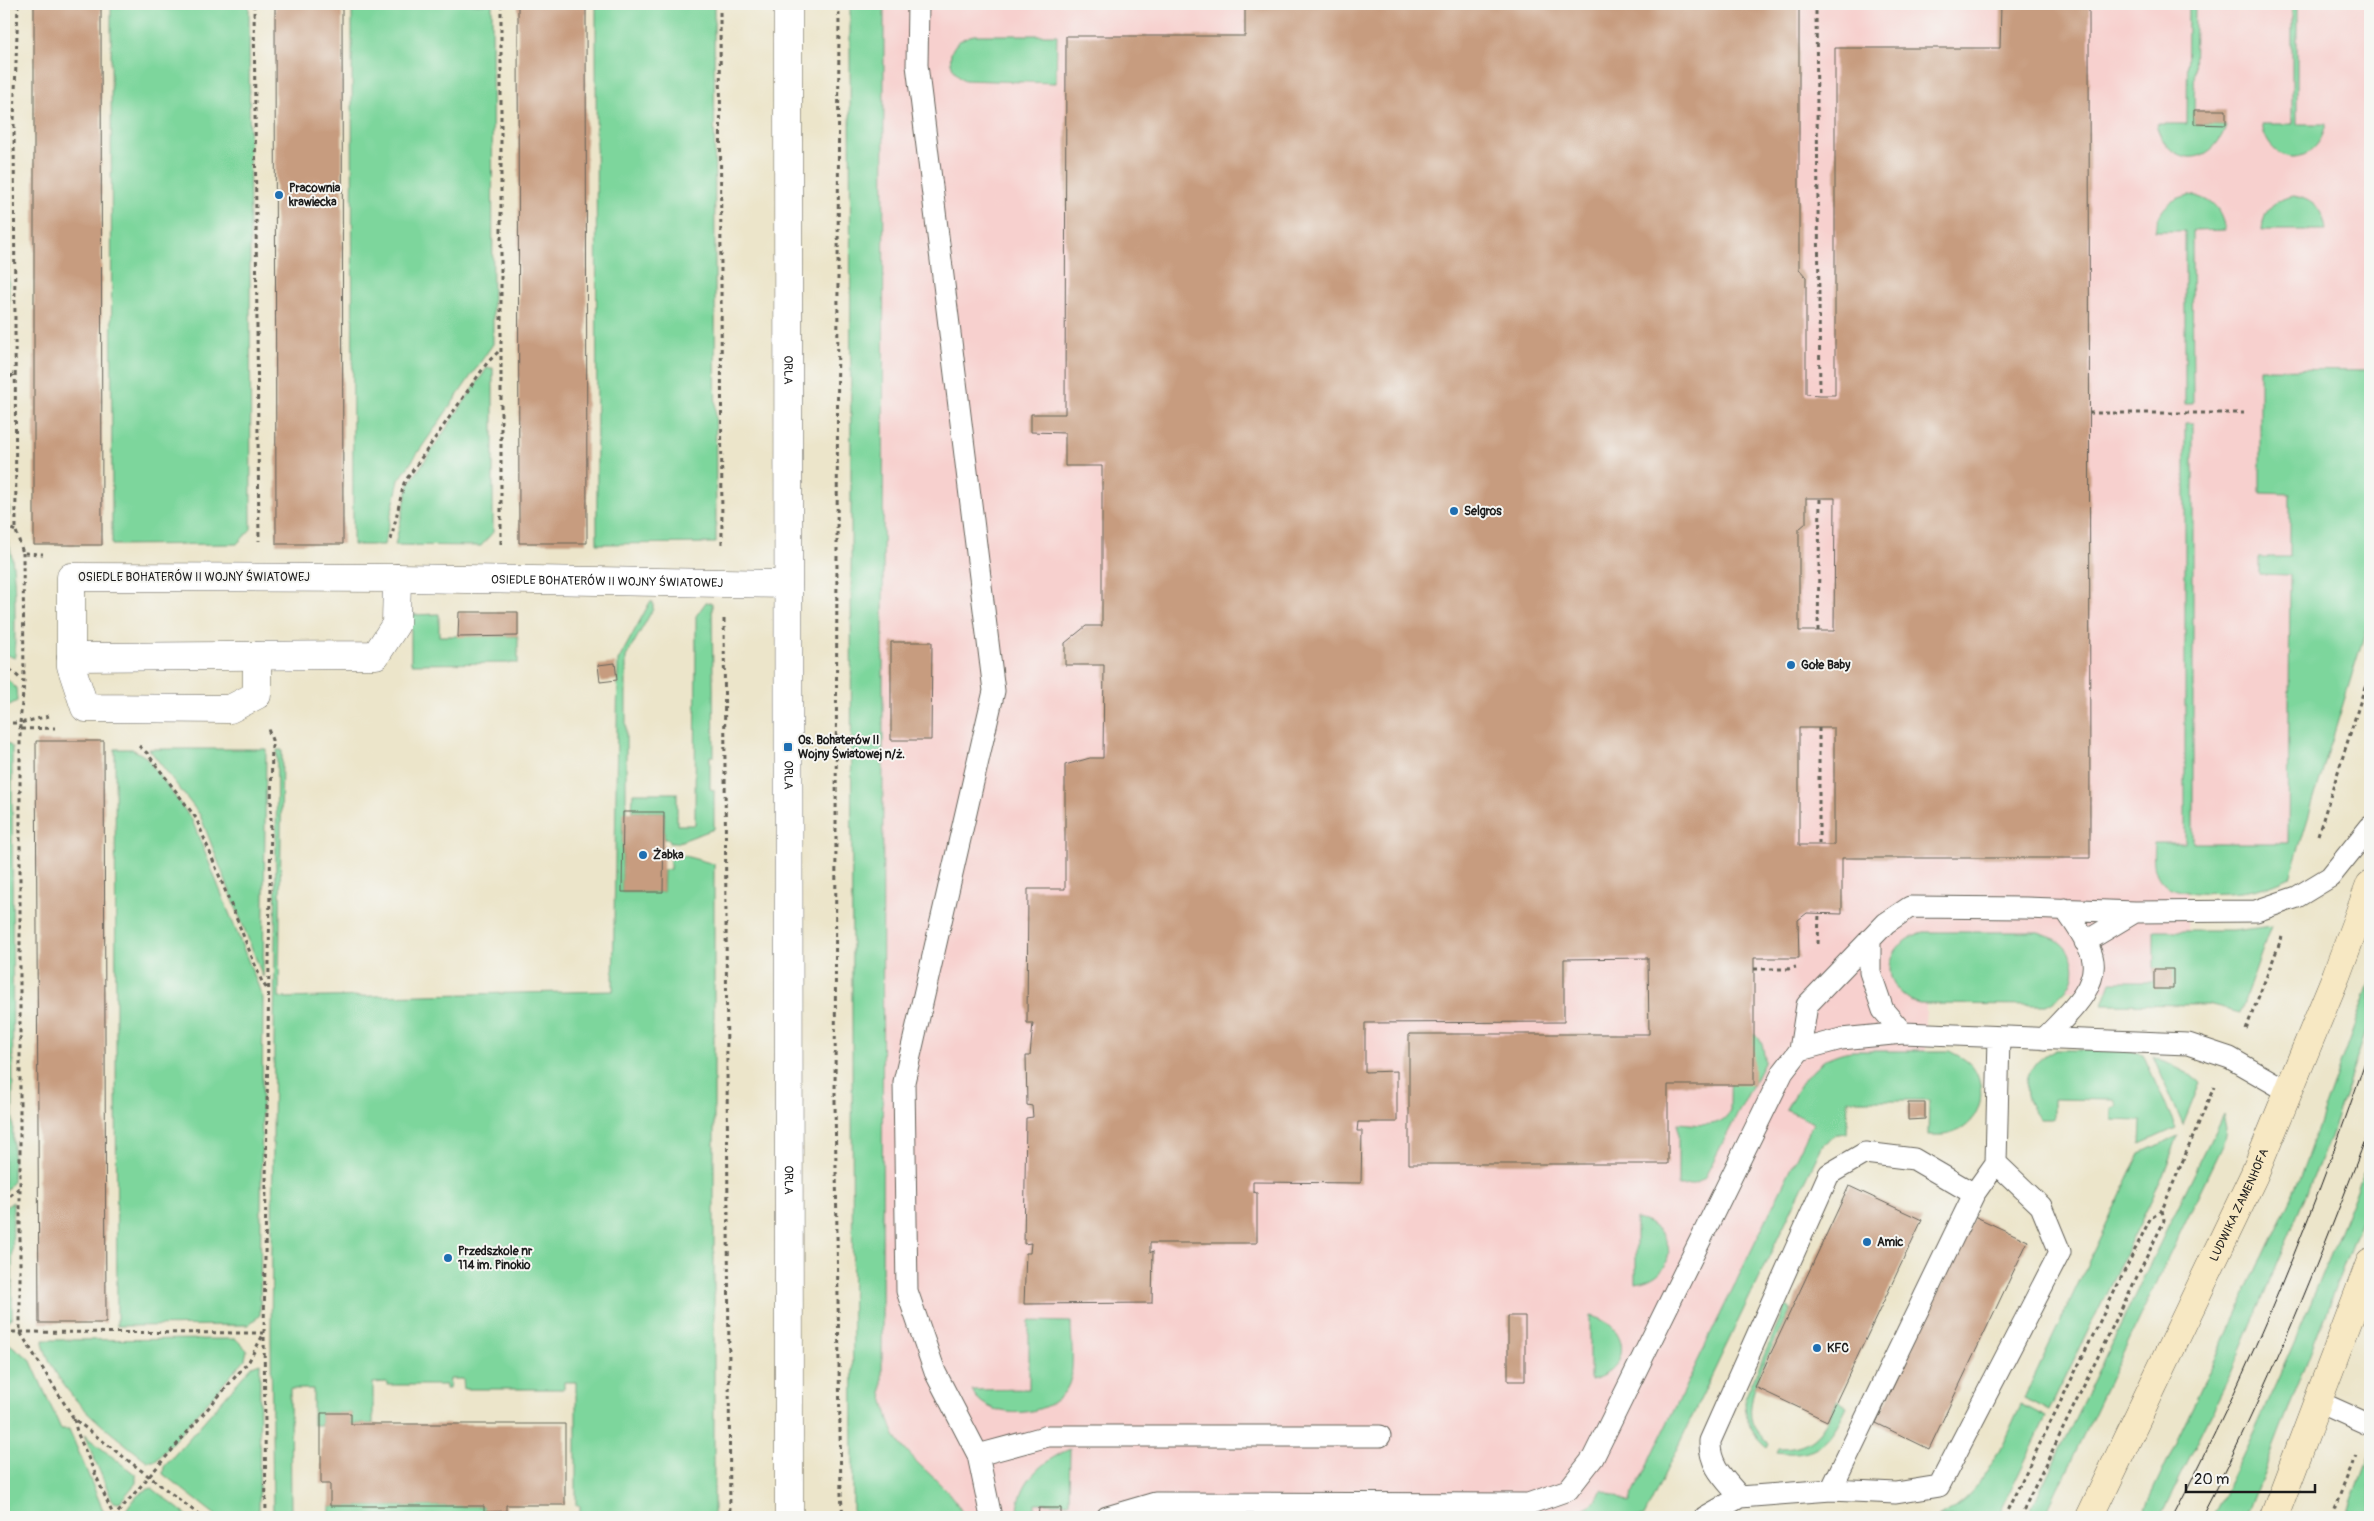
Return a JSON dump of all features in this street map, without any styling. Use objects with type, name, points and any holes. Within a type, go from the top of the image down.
[{"type":"main road","name":"LUDWIKA ZAMENHOFA","points":[[2090,1517],[2254,1174],[2289,1092],[2370,885]]},
{"type":"main road","points":[[2274,1517],[2318,1402],[2362,1307],[2370,1263]]},
{"type":"street","name":"ORLA","points":[[788,4],[789,1517]]},
{"type":"street","name":"OSIEDLE BOHATERÓW II WOJNY ŚWIATOWEJ","points":[[85,708],[71,666],[71,577],[501,579],[788,584]]},
{"type":"street","points":[[71,657],[376,656],[396,624],[398,578]]},
{"type":"street","points":[[85,708],[230,709],[257,695],[257,656]]},
{"type":"lane","points":[[918,4],[917,65],[994,691],[904,1082],[907,1291],[936,1372],[978,1455],[991,1517]]},
{"type":"lane","points":[[1107,1517],[1155,1503],[1528,1504],[1568,1490],[1593,1458],[1783,1072],[1800,1050],[1807,1005],[1886,923],[1910,907],[2135,912],[2256,911],[2297,897],[2330,877],[2370,826]]},
{"type":"lane","points":[[2044,1039],[2076,1005],[2092,975],[2092,956],[2086,942],[2065,909]]},
{"type":"lane","points":[[2086,942],[2135,912]]},
{"type":"lane","points":[[1870,939],[1870,972],[1883,1010],[1903,1033]]},
{"type":"lane","points":[[1800,1050],[1840,1040],[1903,1033],[2188,1044],[2230,1058],[2289,1092]]},
{"type":"lane","points":[[1831,1490],[1974,1194],[1996,1163],[1999,1037]]},
{"type":"lane","points":[[1740,1496],[1718,1470],[1710,1456],[1710,1441],[1829,1174],[1865,1153],[1914,1159],[1974,1194]]},
{"type":"lane","points":[[1705,1517],[1740,1496],[1831,1490],[1896,1493],[1939,1486],[2060,1252],[2041,1206],[1996,1163]]},
{"type":"lane","points":[[2318,1402],[2370,1425]]},
{"type":"lane","points":[[978,1455],[1048,1436],[1380,1436]]},
{"type":"path","points":[[18,4],[14,121],[14,374],[16,531],[23,553],[24,683],[20,723],[20,1332],[74,1419],[77,1432],[114,1517],[249,1361],[264,1333]]},
{"type":"path","points":[[254,4],[259,577]]},
{"type":"path","points":[[501,4],[501,579]]},
{"type":"path","points":[[720,4],[730,1517]]},
{"type":"path","points":[[839,4],[835,1102],[841,1495],[843,1517]]},
{"type":"path","points":[[1816,12],[1820,395]]},
{"type":"path","points":[[389,550],[404,483],[486,363],[501,349]]},
{"type":"path","points":[[4,374],[14,374]]},
{"type":"path","points":[[4,382],[14,374]]},
{"type":"path","points":[[2090,414],[2244,413]]},
{"type":"path","points":[[1818,631],[1820,498]]},
{"type":"path","points":[[4,526],[16,531]]},
{"type":"path","points":[[23,553],[71,554],[71,577]]},
{"type":"path","points":[[4,664],[24,683]]},
{"type":"path","points":[[2317,838],[2370,671]]},
{"type":"path","points":[[257,695],[272,740],[264,1333],[266,1517]]},
{"type":"path","points":[[4,723],[20,723],[85,708]]},
{"type":"path","points":[[21,729],[59,728]]},
{"type":"path","points":[[1819,728],[1819,845]]},
{"type":"path","points":[[132,740],[147,753],[196,818],[262,982],[269,990]]},
{"type":"path","points":[[1814,950],[1819,943],[1820,914]]},
{"type":"path","points":[[1754,969],[1788,969],[1804,964]]},
{"type":"path","points":[[4,1201],[21,1186]]},
{"type":"path","points":[[2004,1517],[2151,1216],[2162,1210],[2164,1221],[2020,1517]]},
{"type":"path","points":[[4,1332],[264,1333]]},
{"type":"path","points":[[74,1419],[202,1517]]},
{"type":"path","points":[[2332,1517],[2357,1452]]},
{"type":"shaded area","points":[[870,4],[2370,4],[2370,593],[2294,850],[2186,848],[2190,990],[1926,990],[1926,1088],[1836,1088],[1636,1517],[867,1517]]},
{"type":"green space","points":[[4,4],[8,4],[8,121],[4,127]]},
{"type":"green space","points":[[111,4],[249,4],[251,529],[237,544],[112,545]]},
{"type":"green space","points":[[352,4],[492,4],[493,344],[399,480],[384,545],[353,545]]},
{"type":"green space","points":[[596,4],[714,4],[716,543],[597,544]]},
{"type":"green space","points":[[850,4],[884,4],[882,1393],[889,1422],[895,1435],[911,1456],[952,1497],[964,1517],[853,1517]]},
{"type":"green space","points":[[2188,4],[2195,4],[2194,124],[2226,125],[2220,139],[2211,149],[2201,155],[2191,157],[2180,155],[2170,149],[2162,138],[2156,124],[2187,124]]},
{"type":"green space","points":[[2292,4],[2297,4],[2297,124],[2326,124],[2321,138],[2313,149],[2304,155],[2293,157],[2283,155],[2274,149],[2266,138],[2262,124],[2292,124]]},
{"type":"green space","points":[[974,35],[1057,35],[1056,83],[964,80],[953,67],[951,54],[958,42]]},
{"type":"green space","points":[[4,143],[8,144],[9,356],[4,361]]},
{"type":"green space","points":[[2190,195],[2204,199],[2214,206],[2221,216],[2225,230],[2192,231],[2193,404],[2185,404],[2185,231],[2155,231],[2159,217],[2166,206],[2176,199]]},
{"type":"green space","points":[[2294,196],[2307,200],[2316,207],[2323,217],[2326,230],[2262,230],[2267,211],[2280,200]]},
{"type":"green space","points":[[487,368],[493,368],[493,532],[481,546],[395,545],[409,484]]},
{"type":"green space","points":[[2260,369],[2370,370],[2370,616],[2290,877],[2249,891],[2209,894],[2194,893],[2171,888],[2163,883],[2155,869],[2154,859],[2154,843],[2185,843],[2185,423],[2193,423],[2193,843],[2288,843],[2290,575],[2259,574],[2259,557],[2290,557],[2290,494],[2260,493]]},
{"type":"green space","points":[[4,393],[9,394],[9,516],[4,518]]},
{"type":"green space","points":[[4,533],[9,543],[14,574],[15,658],[4,654]]},
{"type":"green space","name":"Przedszkole nr 114 im. Pinokio","points":[[650,602],[653,602],[653,609],[626,657],[626,812],[623,813],[622,892],[663,892],[664,870],[670,869],[670,852],[714,864],[714,1517],[580,1517],[580,1506],[576,1505],[576,1382],[564,1382],[564,1389],[464,1389],[463,1379],[450,1379],[449,1389],[446,1389],[446,1385],[387,1385],[387,1382],[373,1383],[373,1424],[351,1424],[351,1413],[321,1413],[321,1425],[313,1425],[313,1389],[290,1389],[291,1517],[273,1517],[271,1339],[277,750],[282,750],[279,998],[613,991],[618,661]]},
{"type":"green space","points":[[706,602],[712,603],[714,756],[710,756],[710,789],[714,790],[714,829],[676,843],[669,843],[669,839],[664,839],[664,812],[632,812],[633,793],[677,793],[677,825],[695,825],[696,616]]},
{"type":"green space","points":[[439,614],[439,636],[518,636],[518,663],[411,664],[411,615]]},
{"type":"green space","points":[[4,676],[16,688],[17,701],[4,708]]},
{"type":"green space","points":[[4,740],[12,747],[13,1181],[4,1193]]},
{"type":"green space","points":[[115,749],[132,749],[146,757],[192,820],[263,998],[260,1315],[248,1325],[117,1326]]},
{"type":"green space","points":[[149,749],[266,749],[263,977],[200,815]]},
{"type":"green space","points":[[2271,926],[2240,1013],[2208,1005],[2103,1004],[2111,982],[2154,982],[2154,931],[2233,931]]},
{"type":"green space","points":[[1924,932],[2038,932],[2052,937],[2063,945],[2070,955],[2073,965],[2073,976],[2068,987],[2059,997],[2046,1005],[1918,1004],[1905,996],[1896,987],[1891,976],[1890,965],[1893,955],[1900,945]]},
{"type":"green space","points":[[2370,981],[2370,1020],[2329,1140],[2226,1384],[2160,1517],[2141,1517],[2299,1180]]},
{"type":"green space","points":[[1731,1025],[1746,1029],[1757,1036],[1763,1047],[1764,1063],[1705,1177],[1693,1184],[1678,1186],[1678,1123],[1700,1125],[1714,1123],[1721,1121],[1730,1111]]},
{"type":"green space","points":[[2054,1050],[2126,1050],[2143,1054],[2176,1128],[2140,1144],[2141,1121],[2112,1120],[2112,1109],[2118,1106],[2115,1100],[2053,1099],[2053,1119],[2040,1119],[2028,1100],[2027,1081],[2030,1072],[2036,1064]]},
{"type":"green space","points":[[1851,1051],[1949,1051],[1967,1061],[1977,1074],[1981,1094],[1980,1104],[1976,1113],[1971,1121],[1955,1132],[1945,1135],[1928,1135],[1929,1100],[1848,1100],[1847,1133],[1838,1134],[1823,1144],[1644,1517],[1567,1517],[1592,1504],[1602,1490],[1629,1503],[1813,1123],[1786,1110],[1804,1080],[1819,1064],[1828,1058]]},
{"type":"green space","points":[[2153,1056],[2189,1074],[2200,1083],[2183,1125]]},
{"type":"green space","points":[[2223,1114],[2226,1128],[2224,1141],[2050,1505],[2044,1517],[2027,1517]]},
{"type":"green space","points":[[2178,1136],[2162,1178],[2049,1411],[2024,1398],[2140,1153]]},
{"type":"green space","points":[[2370,1155],[2370,1197],[2247,1517],[2212,1517],[2296,1338]]},
{"type":"green space","points":[[13,1202],[12,1317],[4,1325],[4,1208]]},
{"type":"green space","points":[[1636,1219],[1650,1224],[1660,1232],[1666,1241],[1669,1252],[1667,1262],[1661,1271],[1650,1279],[1636,1283]]},
{"type":"green space","points":[[1786,1306],[1791,1309],[1757,1380],[1751,1410],[1753,1425],[1769,1443],[1767,1447],[1756,1437],[1750,1426],[1747,1419],[1745,1398]]},
{"type":"green space","points":[[1590,1316],[1604,1321],[1614,1329],[1620,1338],[1621,1348],[1620,1358],[1614,1367],[1604,1375],[1590,1380]]},
{"type":"green space","points":[[1029,1321],[1071,1322],[1071,1378],[1063,1394],[1053,1403],[1027,1412],[1013,1413],[1000,1411],[988,1406],[977,1398],[972,1390],[1029,1389]]},
{"type":"green space","points":[[236,1339],[247,1350],[245,1359],[156,1461],[147,1461],[92,1417],[80,1405],[69,1392],[50,1362],[43,1340]]},
{"type":"green space","points":[[4,1340],[30,1359],[61,1429],[69,1429],[106,1517],[4,1517]]},
{"type":"green space","points":[[260,1363],[259,1517],[218,1517],[163,1474],[164,1467],[252,1366]]},
{"type":"green space","points":[[1837,1401],[1847,1406],[1829,1437],[1821,1444],[1803,1452],[1777,1452],[1779,1448],[1801,1445],[1809,1441],[1822,1429]]},
{"type":"green space","points":[[2021,1404],[2046,1417],[1998,1517],[1939,1517],[1955,1507],[1980,1482],[1998,1454]]},
{"type":"green space","points":[[84,1435],[136,1475],[136,1483],[119,1503],[113,1502]]},
{"type":"green space","points":[[1070,1449],[1069,1503],[1035,1503],[1035,1517],[1018,1517],[1021,1494],[1032,1475],[1049,1460]]},
{"type":"green space","points":[[2370,1452],[2370,1517],[2346,1517]]},
{"type":"green space","points":[[152,1488],[189,1517],[123,1517],[134,1499]]},
{"type":"green space","points":[[330,1506],[484,1506],[484,1517],[330,1517]]},
{"type":"building","points":[[34,4],[101,4],[102,545],[34,545]]},
{"type":"building","points":[[275,4],[342,4],[343,544],[276,544]]},
{"type":"building","points":[[518,4],[586,4],[587,543],[519,543]]},
{"type":"building","name":"Selgros","points":[[1245,4],[1799,4],[1799,269],[1806,277],[1806,394],[1835,395],[1835,48],[2000,48],[2001,4],[2089,4],[2090,858],[1842,858],[1842,914],[1807,913],[1798,920],[1799,958],[1754,958],[1754,1085],[1668,1085],[1668,1164],[1409,1164],[1409,1034],[1649,1034],[1648,958],[1564,959],[1564,1022],[1365,1023],[1365,1072],[1397,1071],[1397,1122],[1358,1122],[1357,1131],[1362,1131],[1361,1183],[1253,1182],[1253,1192],[1257,1193],[1257,1243],[1150,1243],[1150,1253],[1153,1251],[1152,1303],[1024,1304],[1026,1253],[1030,1253],[1031,1243],[1024,1244],[1026,1118],[1033,1117],[1032,1106],[1027,1105],[1026,1056],[1030,1056],[1033,1023],[1027,1023],[1028,889],[1065,889],[1065,765],[1090,758],[1103,758],[1104,665],[1065,665],[1065,643],[1086,626],[1102,626],[1102,466],[1065,466],[1065,433],[1031,432],[1031,414],[1065,414],[1066,36],[1245,36]],"holes":[[[1806,498],[1835,498],[1834,631],[1799,631],[1799,529],[1806,523]],[[1799,728],[1834,728],[1834,845],[1799,845]]]},
{"type":"building","points":[[2194,110],[2226,110],[2226,125],[2194,124]]},
{"type":"building","points":[[459,612],[518,612],[518,636],[458,637]]},
{"type":"building","points":[[891,642],[932,642],[931,740],[891,740]]},
{"type":"building","points":[[615,663],[617,680],[600,682],[598,665]]},
{"type":"building","points":[[36,741],[104,741],[106,1323],[39,1323]]},
{"type":"building","name":"Żabka","points":[[623,812],[664,812],[663,892],[622,892]]},
{"type":"building","points":[[2154,969],[2173,969],[2173,989],[2154,989]]},
{"type":"building","points":[[1908,1103],[1925,1103],[1925,1119],[1908,1120]]},
{"type":"building","name":"KFC","points":[[1849,1186],[1922,1220],[1827,1421],[1755,1387]]},
{"type":"building","points":[[1974,1216],[2028,1241],[1929,1449],[1876,1423]]},
{"type":"building","points":[[1508,1316],[1525,1316],[1525,1381],[1508,1381]]},
{"type":"building","points":[[321,1413],[351,1413],[351,1424],[565,1424],[565,1505],[506,1505],[506,1511],[484,1512],[484,1506],[330,1506],[330,1484],[321,1484]]},
{"type":"building","points":[[1039,1508],[1061,1508],[1061,1517],[1038,1517]]},
{"type":"tram line","points":[[2173,1517],[2202,1461],[2281,1286],[2328,1167],[2370,1047]]},
{"type":"tram line","points":[[2201,1517],[2248,1422],[2292,1325],[2370,1127]]},
{"type":"place","name":"Pracownia krawiecka","points":[[279,195]]},
{"type":"place","name":"Selgros","points":[[1454,511]]},
{"type":"place","name":"Gołe Baby","points":[[1791,665]]},
{"type":"place","name":"Os. Bohaterów II Wojny Światowej n/ż.","points":[[788,747]]},
{"type":"place","name":"Żabka","points":[[643,855]]},
{"type":"place","name":"Amic","points":[[1867,1242]]},
{"type":"place","name":"Przedszkole nr 114 im. Pinokio","points":[[448,1258]]},
{"type":"place","name":"KFC","points":[[1817,1348]]}]
